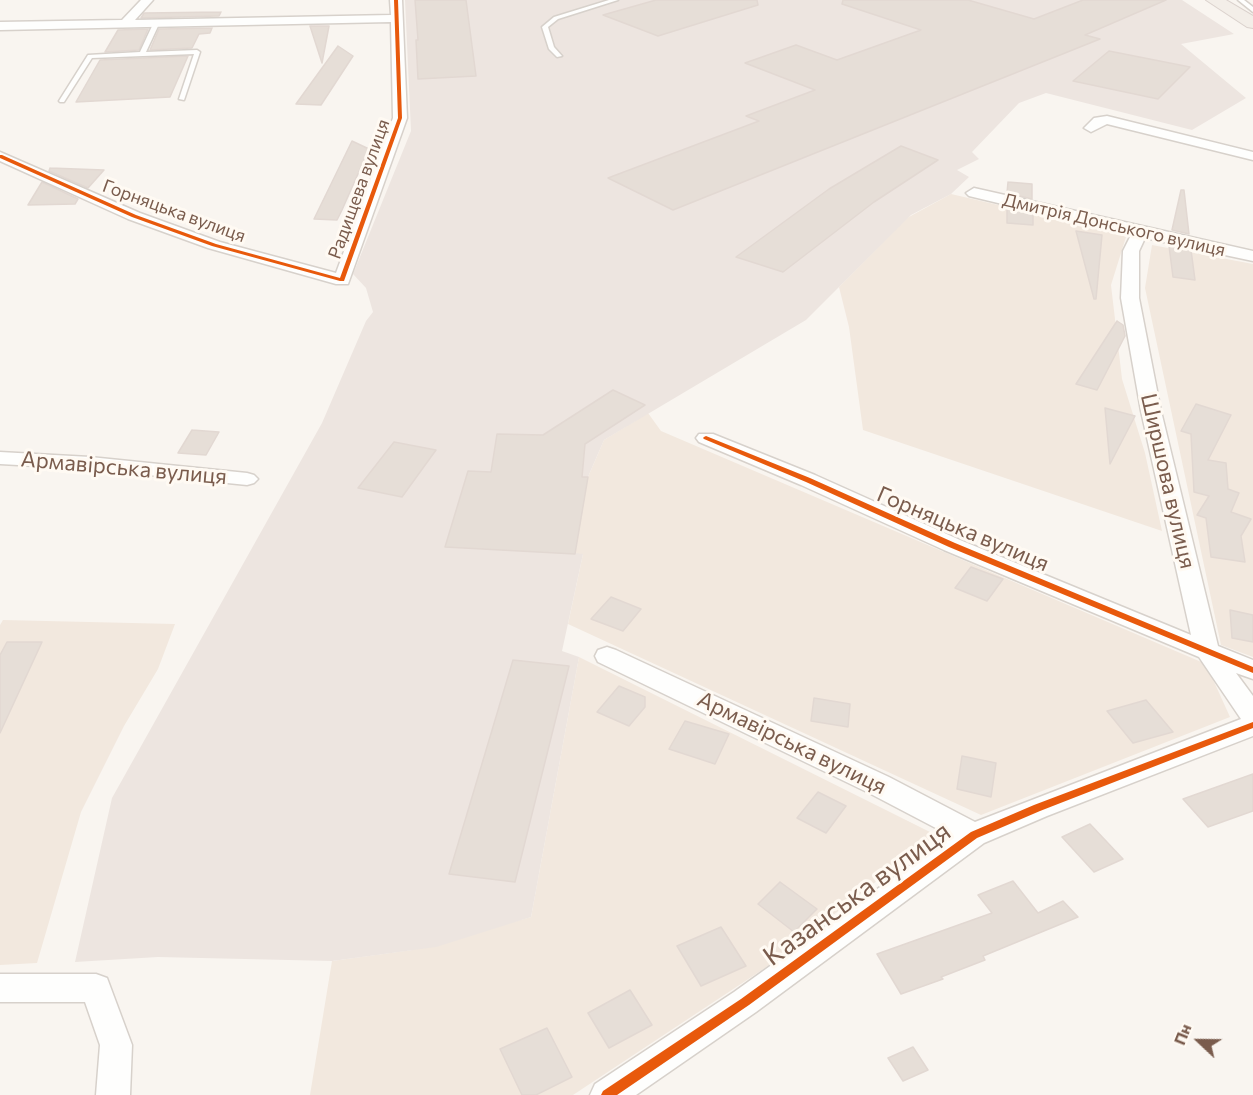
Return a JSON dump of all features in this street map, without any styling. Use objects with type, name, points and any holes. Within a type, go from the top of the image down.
[{"type":"main road","points":[[1214,0],[1253,23]]},
{"type":"street","points":[[125,24],[147,0]]},
{"type":"street","name":"Радищева вулиця","points":[[342,280],[400,118],[396,0]]},
{"type":"street","points":[[0,26],[396,18]]},
{"type":"street","points":[[1091,128],[1099,121],[1107,120],[1253,156]]},
{"type":"street","name":"Горняцька вулиця","points":[[0,156],[144,220],[214,245],[342,280]]},
{"type":"street","name":"Дмитрія Донського вулиця","points":[[974,193],[1253,256]]},
{"type":"street","name":"Ширшова вулиця","points":[[1140,232],[1131,251],[1129,274],[1131,307],[1151,411],[1207,650],[1253,716]]},
{"type":"street","name":"Горняцька вулиця","points":[[706,438],[808,480],[952,545],[1253,670]]},
{"type":"street","name":"Армавірська вулиця","points":[[0,458],[101,464],[247,479]]},
{"type":"street","name":"Армавірська вулиця","points":[[607,656],[879,784],[974,835]]},
{"type":"street","name":"Казанська вулиця","points":[[607,1095],[746,1002],[974,835],[1036,808],[1253,725]]},
{"type":"street","points":[[0,988],[96,988],[116,1045],[113,1095]]},
{"type":"lane","points":[[559,56],[551,48],[545,27],[556,18],[604,1],[615,0]]},
{"type":"lane","points":[[1241,0],[1253,10]]},
{"type":"lane","points":[[143,53],[156,24]]},
{"type":"lane","points":[[62,101],[90,56],[197,52],[182,99]]},
{"type":"shaded area","points":[[405,0],[1182,0],[1234,34],[1181,44],[1246,98],[1192,130],[1046,93],[1019,103],[972,152],[979,159],[957,170],[969,177],[951,194],[911,215],[806,320],[604,440],[588,477],[575,553],[583,554],[562,651],[579,657],[531,917],[436,947],[332,961],[158,957],[75,962],[112,798],[322,423],[366,321],[373,312],[366,288],[353,274],[411,131]]},
{"type":"shaded area","points":[[951,194],[1110,231],[1126,237],[1111,285],[1122,379],[1145,453],[1162,531],[863,430],[849,327],[839,287],[907,218]]},
{"type":"shaded area","points":[[1152,245],[1253,264],[1253,657],[1221,645],[1145,288]]},
{"type":"shaded area","points":[[648,413],[661,431],[1206,664],[1230,717],[981,815],[568,624],[583,554],[575,554],[588,477],[604,440]]},
{"type":"shaded area","points":[[3,620],[175,624],[158,669],[124,726],[81,812],[37,963],[0,965],[0,625]]},
{"type":"shaded area","points":[[579,657],[936,835],[765,968],[573,1095],[310,1095],[332,961],[412,950],[531,917]]},
{"type":"building","points":[[415,0],[466,0],[476,76],[418,79]]},
{"type":"building","points":[[656,0],[757,0],[758,5],[658,36],[603,15]]},
{"type":"building","points":[[843,0],[968,0],[1034,19],[1083,0],[1166,0],[1085,35],[1100,39],[673,210],[608,178],[759,121],[746,116],[815,90],[745,63],[796,45],[837,60],[921,30],[842,4]]},
{"type":"building","points":[[221,12],[219,16],[141,18],[144,13]]},
{"type":"building","points":[[310,26],[329,26],[322,63]]},
{"type":"building","points":[[212,28],[210,33],[199,34],[192,48],[150,50],[159,29]]},
{"type":"building","points":[[148,29],[139,50],[105,52],[118,30]]},
{"type":"building","points":[[338,46],[353,56],[321,105],[296,104]]},
{"type":"building","points":[[1109,51],[1190,67],[1158,99],[1073,81]]},
{"type":"building","points":[[188,56],[170,97],[76,102],[100,60]]},
{"type":"building","points":[[352,141],[369,149],[342,210],[337,220],[314,219]]},
{"type":"building","points":[[901,146],[938,160],[874,202],[783,272],[736,257],[829,189]]},
{"type":"building","points":[[50,168],[104,170],[88,188],[49,171]]},
{"type":"building","points":[[42,182],[78,199],[75,204],[28,205]]},
{"type":"building","points":[[1008,182],[1032,184],[1032,199],[1007,193]]},
{"type":"building","points":[[1181,190],[1184,190],[1189,234],[1172,230]]},
{"type":"building","points":[[1007,208],[1033,214],[1033,225],[1007,223]]},
{"type":"building","points":[[1076,231],[1102,235],[1096,299],[1094,299]]},
{"type":"building","points":[[1169,246],[1191,250],[1195,280],[1173,277]]},
{"type":"building","points":[[1117,321],[1123,325],[1125,336],[1097,390],[1076,384]]},
{"type":"building","points":[[613,390],[645,405],[585,444],[582,477],[588,477],[575,554],[445,547],[468,471],[491,472],[497,434],[543,435]]},
{"type":"building","points":[[1196,404],[1231,415],[1208,460],[1226,463],[1228,489],[1239,493],[1231,512],[1251,519],[1241,536],[1245,562],[1211,557],[1206,518],[1197,515],[1209,496],[1194,492],[1191,434],[1181,431]]},
{"type":"building","points":[[1105,408],[1135,416],[1110,464]]},
{"type":"building","points":[[192,430],[219,432],[206,455],[178,453]]},
{"type":"building","points":[[394,442],[436,450],[402,497],[358,488]]},
{"type":"building","points":[[971,567],[1003,579],[987,601],[955,588]]},
{"type":"building","points":[[611,597],[641,609],[623,631],[591,619]]},
{"type":"building","points":[[1230,610],[1253,615],[1253,642],[1232,638]]},
{"type":"building","points":[[7,642],[42,642],[0,733],[0,655]]},
{"type":"building","points":[[513,660],[569,666],[515,882],[449,874]]},
{"type":"building","points":[[619,686],[645,697],[645,707],[629,726],[597,712]]},
{"type":"building","points":[[814,698],[850,704],[848,727],[811,721]]},
{"type":"building","points":[[1146,700],[1173,732],[1133,743],[1107,711]]},
{"type":"building","points":[[685,721],[729,734],[715,764],[669,749]]},
{"type":"building","points":[[962,756],[996,763],[991,797],[957,789]]},
{"type":"building","points":[[1253,774],[1253,811],[1208,827],[1183,799]]},
{"type":"building","points":[[818,792],[846,806],[826,833],[797,818]]},
{"type":"building","points":[[1090,824],[1123,859],[1094,872],[1062,837]]},
{"type":"building","points":[[1013,881],[1038,913],[1063,901],[1078,917],[983,956],[985,960],[941,977],[943,979],[901,994],[877,954],[992,913],[978,895]]},
{"type":"building","points":[[780,882],[817,909],[794,932],[758,904]]},
{"type":"building","points":[[721,927],[746,966],[701,986],[677,946]]},
{"type":"building","points":[[630,990],[652,1025],[609,1048],[588,1013]]},
{"type":"building","points":[[547,1028],[572,1077],[536,1095],[522,1095],[500,1049]]},
{"type":"building","points":[[913,1047],[928,1070],[903,1081],[888,1058]]},
{"type":"cycle path","points":[[0,156],[134,216],[214,245],[342,280],[400,118],[396,0]]},
{"type":"cycle path","points":[[706,438],[808,480],[952,545],[1253,670]]},
{"type":"cycle path","points":[[607,1095],[745,1002],[974,835],[1037,808],[1253,725]]}]
